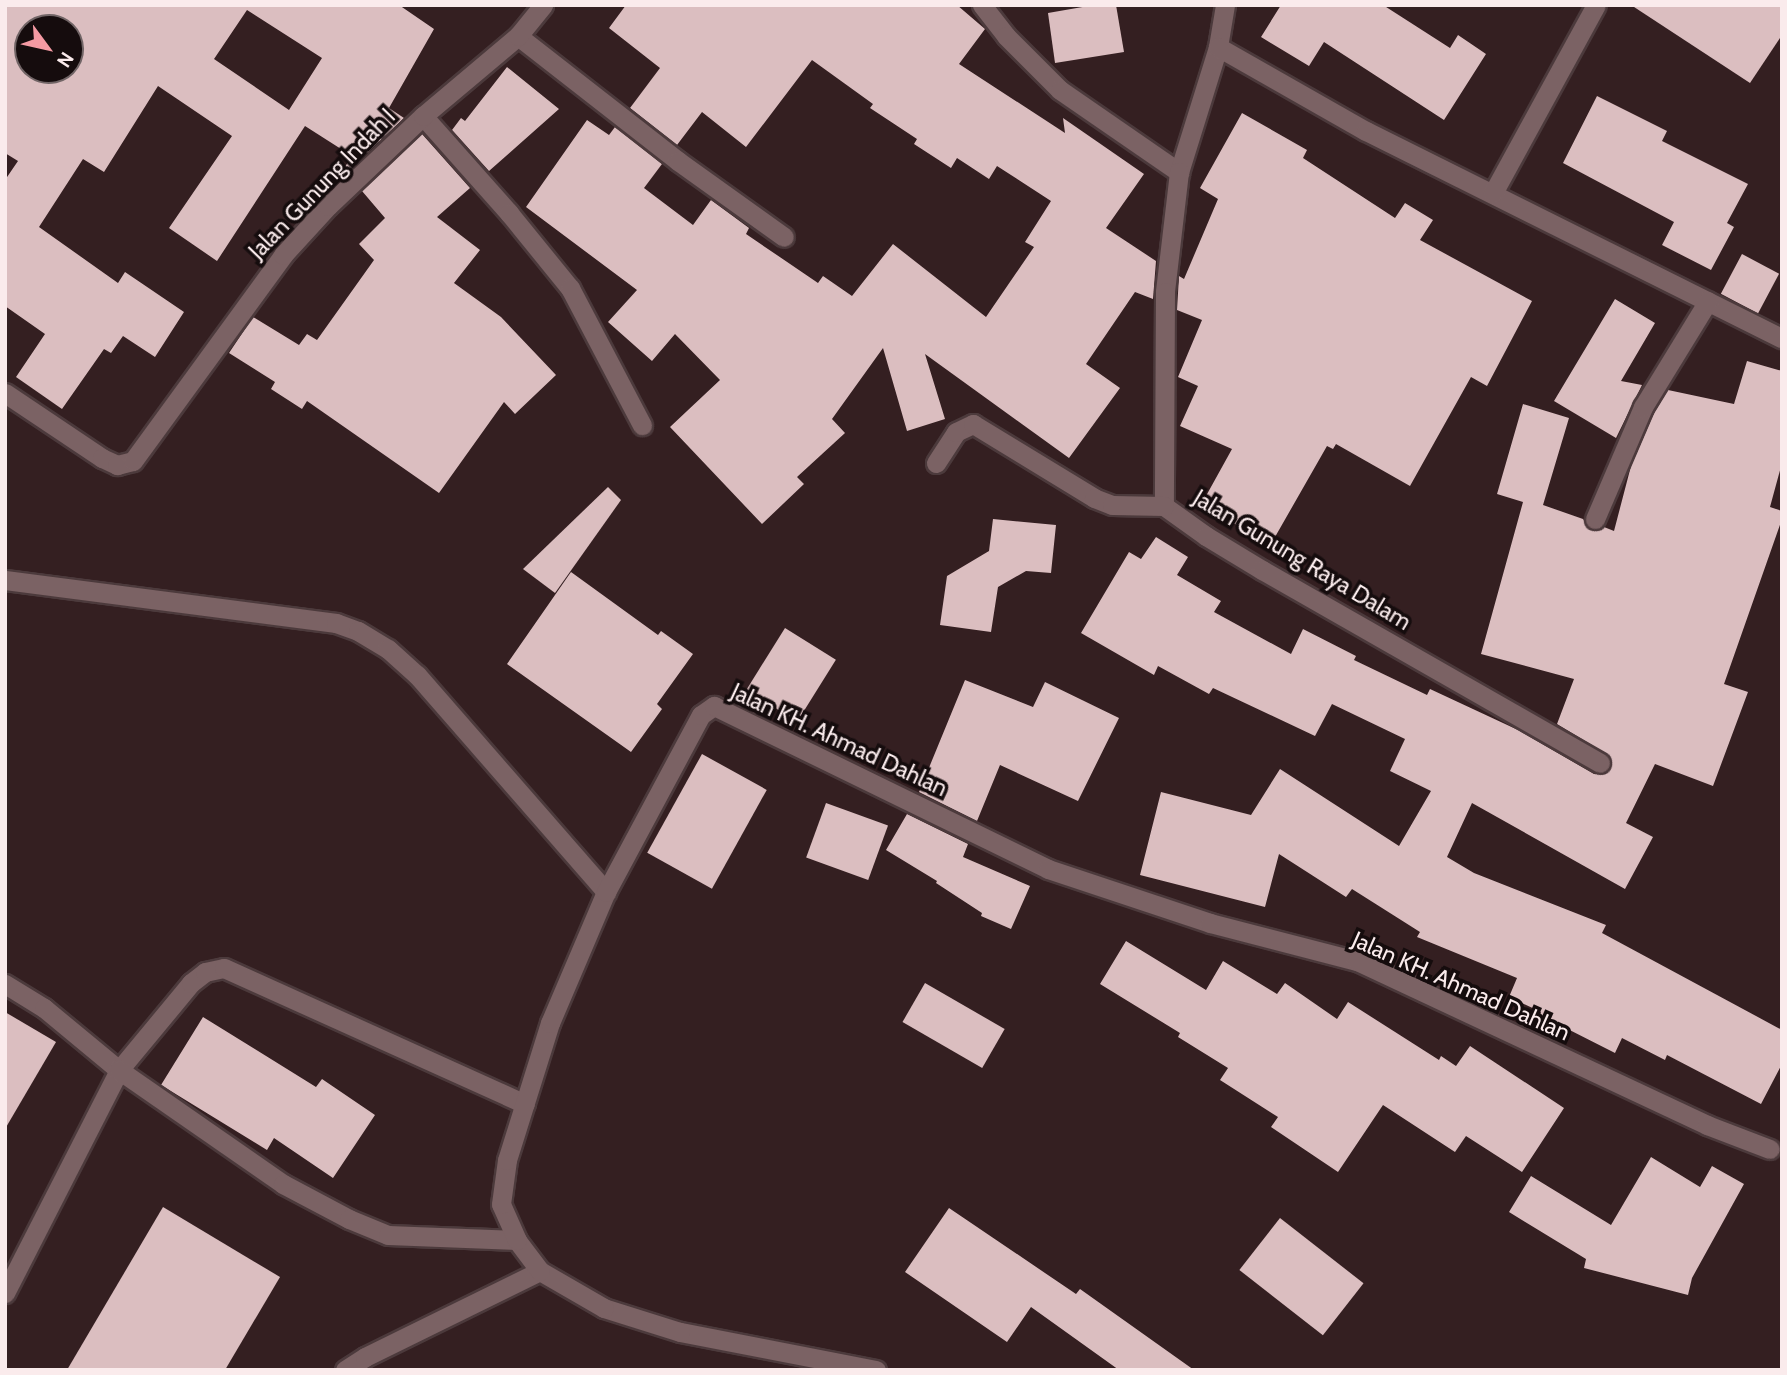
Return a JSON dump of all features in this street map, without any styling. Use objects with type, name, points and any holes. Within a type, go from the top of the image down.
[{"type":"street","name":"Jalan Gunung Indah I","points":[[5,393],[102,458],[117,465],[133,461],[284,255],[328,206],[423,116],[519,36],[543,5]]},
{"type":"street","points":[[982,5],[1006,36],[1060,90],[1179,172]]},
{"type":"street","name":"Jalan Gunung Raya Dalam","points":[[1225,5],[1218,47],[1179,172],[1166,292],[1164,506],[1206,536],[1262,570],[1601,763]]},
{"type":"street","points":[[1493,192],[1596,5]]},
{"type":"street","points":[[519,36],[678,161],[784,237]]},
{"type":"street","points":[[1218,47],[1366,131],[1782,338]]},
{"type":"street","points":[[423,116],[509,213],[570,288],[642,425]]},
{"type":"street","points":[[1595,519],[1643,407],[1708,301]]},
{"type":"street","points":[[936,463],[956,432],[973,424],[1094,498],[1112,506],[1164,506]]},
{"type":"street","points":[[5,580],[335,623],[358,631],[388,649],[417,675],[606,892]]},
{"type":"street","name":"Jalan KH. Ahmad Dahlan","points":[[876,1370],[680,1332],[604,1308],[540,1271],[517,1240],[501,1204],[507,1160],[550,1023],[606,892],[634,835],[701,715],[714,706],[1048,869],[1210,923],[1357,961],[1707,1125],[1770,1149]]},
{"type":"street","points":[[5,1293],[119,1070],[191,983],[205,972],[224,968],[525,1104]]},
{"type":"street","points":[[5,984],[44,1008],[119,1070],[283,1184],[349,1219],[388,1235],[517,1240]]},
{"type":"street","points":[[345,1370],[365,1357],[540,1271]]},
{"type":"building","points":[[5,5],[399,5],[434,29],[389,108],[404,118],[346,173],[343,170],[352,156],[305,126],[217,261],[169,228],[232,136],[158,86],[104,172],[83,159],[39,227],[118,283],[125,272],[184,312],[155,357],[123,336],[111,353],[104,349],[62,409],[16,377],[45,334],[5,306],[5,180],[18,161],[5,153]],"holes":[[[247,10],[322,58],[289,110],[214,59]]]},
{"type":"building","points":[[626,5],[957,5],[985,29],[959,64],[1065,133],[1063,118],[1144,174],[1106,228],[1156,261],[1153,299],[1135,292],[1086,364],[1120,388],[1069,458],[925,354],[945,419],[907,431],[883,348],[832,419],[845,433],[797,477],[804,484],[762,524],[670,427],[720,380],[675,334],[652,361],[608,322],[637,290],[526,207],[587,120],[609,135],[615,127],[662,164],[644,188],[693,225],[711,200],[749,228],[746,234],[818,283],[823,276],[852,296],[893,244],[986,317],[1034,247],[1025,242],[1051,201],[997,166],[989,179],[957,158],[951,168],[914,144],[917,139],[870,108],[873,104],[812,60],[746,147],[702,112],[677,145],[630,108],[660,68],[609,28]]},
{"type":"building","points":[[1094,5],[1116,5],[1124,52],[1055,63],[1048,13]]},
{"type":"building","points":[[1281,5],[1383,5],[1450,48],[1458,35],[1486,54],[1444,120],[1324,42],[1309,66],[1261,37]]},
{"type":"building","points":[[1631,5],[1782,5],[1782,35],[1750,83]]},
{"type":"building","points":[[507,67],[559,109],[489,171],[452,130],[461,118],[465,121]]},
{"type":"building","points":[[1597,96],[1667,131],[1662,141],[1748,184],[1727,223],[1734,227],[1711,270],[1662,245],[1674,222],[1563,163]]},
{"type":"building","points":[[1242,113],[1307,150],[1303,158],[1395,218],[1405,203],[1433,220],[1420,240],[1532,301],[1487,386],[1471,377],[1410,486],[1336,444],[1333,449],[1327,446],[1271,544],[1201,505],[1232,449],[1180,426],[1198,386],[1178,377],[1202,320],[1177,310],[1179,276],[1184,279],[1218,199],[1200,188]]},
{"type":"building","points":[[422,134],[470,188],[437,217],[480,250],[454,283],[501,317],[556,375],[515,414],[504,402],[439,493],[307,401],[302,409],[271,389],[275,382],[229,353],[253,317],[299,345],[307,334],[317,340],[374,260],[359,244],[385,218],[362,191]]},
{"type":"building","points":[[1742,254],[1779,274],[1758,313],[1721,294]]},
{"type":"building","points":[[1615,299],[1655,323],[1621,381],[1642,385],[1616,438],[1554,401]]},
{"type":"building","points":[[1747,361],[1782,371],[1782,463],[1770,507],[1782,511],[1782,519],[1724,684],[1748,692],[1713,786],[1655,764],[1626,823],[1653,837],[1625,889],[1472,803],[1447,857],[1474,873],[1606,925],[1602,933],[1782,1030],[1782,1064],[1761,1104],[1667,1055],[1665,1060],[1622,1038],[1615,1053],[1540,1015],[1541,1012],[1509,997],[1517,978],[1417,937],[1420,932],[1352,889],[1346,897],[1279,854],[1265,907],[1140,875],[1161,792],[1251,815],[1280,769],[1399,846],[1431,791],[1390,771],[1405,739],[1332,704],[1315,736],[1213,688],[1209,694],[1158,666],[1154,675],[1081,633],[1129,552],[1141,559],[1156,537],[1188,557],[1177,575],[1221,601],[1214,612],[1291,654],[1303,629],[1356,656],[1354,660],[1427,695],[1430,689],[1518,730],[1594,774],[1606,774],[1612,764],[1610,756],[1557,724],[1574,679],[1481,654],[1523,502],[1497,494],[1523,404],[1569,418],[1543,505],[1583,519],[1591,530],[1604,527],[1614,531],[1631,466],[1654,413],[1668,390],[1734,404]]},
{"type":"building","points":[[608,487],[621,500],[555,593],[523,569]]},
{"type":"building","points":[[993,519],[1056,525],[1051,573],[1026,571],[998,587],[991,632],[940,625],[947,576],[989,551]]},
{"type":"building","points":[[571,572],[658,635],[661,631],[693,654],[657,704],[662,709],[631,752],[507,664]]},
{"type":"building","points":[[785,628],[836,660],[797,722],[746,690]]},
{"type":"building","points":[[965,680],[1033,707],[1045,682],[1119,718],[1078,801],[1000,765],[977,821],[919,792]]},
{"type":"building","points":[[702,754],[767,790],[712,889],[647,853]]},
{"type":"building","points":[[826,803],[888,826],[868,880],[806,858]]},
{"type":"building","points":[[907,814],[968,844],[963,857],[1030,886],[1011,929],[981,916],[982,913],[936,883],[937,881],[886,850]]},
{"type":"building","points":[[1126,941],[1206,990],[1223,961],[1277,994],[1285,983],[1337,1019],[1348,1002],[1439,1060],[1441,1056],[1456,1066],[1470,1046],[1564,1108],[1522,1172],[1466,1136],[1455,1152],[1383,1105],[1338,1172],[1271,1127],[1278,1117],[1220,1080],[1228,1068],[1178,1037],[1180,1033],[1100,984]]},
{"type":"building","points":[[925,983],[1005,1029],[982,1068],[902,1022]]},
{"type":"building","points":[[5,1012],[56,1042],[5,1129]]},
{"type":"building","points":[[203,1017],[316,1087],[322,1079],[375,1115],[333,1178],[274,1138],[267,1150],[161,1085]]},
{"type":"building","points":[[1651,1157],[1700,1187],[1712,1166],[1744,1184],[1692,1278],[1688,1295],[1584,1268],[1586,1259],[1509,1212],[1531,1176],[1611,1225]]},
{"type":"building","points":[[163,1207],[280,1277],[225,1370],[67,1370]]},
{"type":"building","points":[[949,1208],[1076,1294],[1080,1289],[1194,1370],[1119,1370],[1031,1307],[1007,1342],[905,1272]]},
{"type":"building","points":[[1280,1218],[1364,1283],[1323,1335],[1239,1270]]}]
